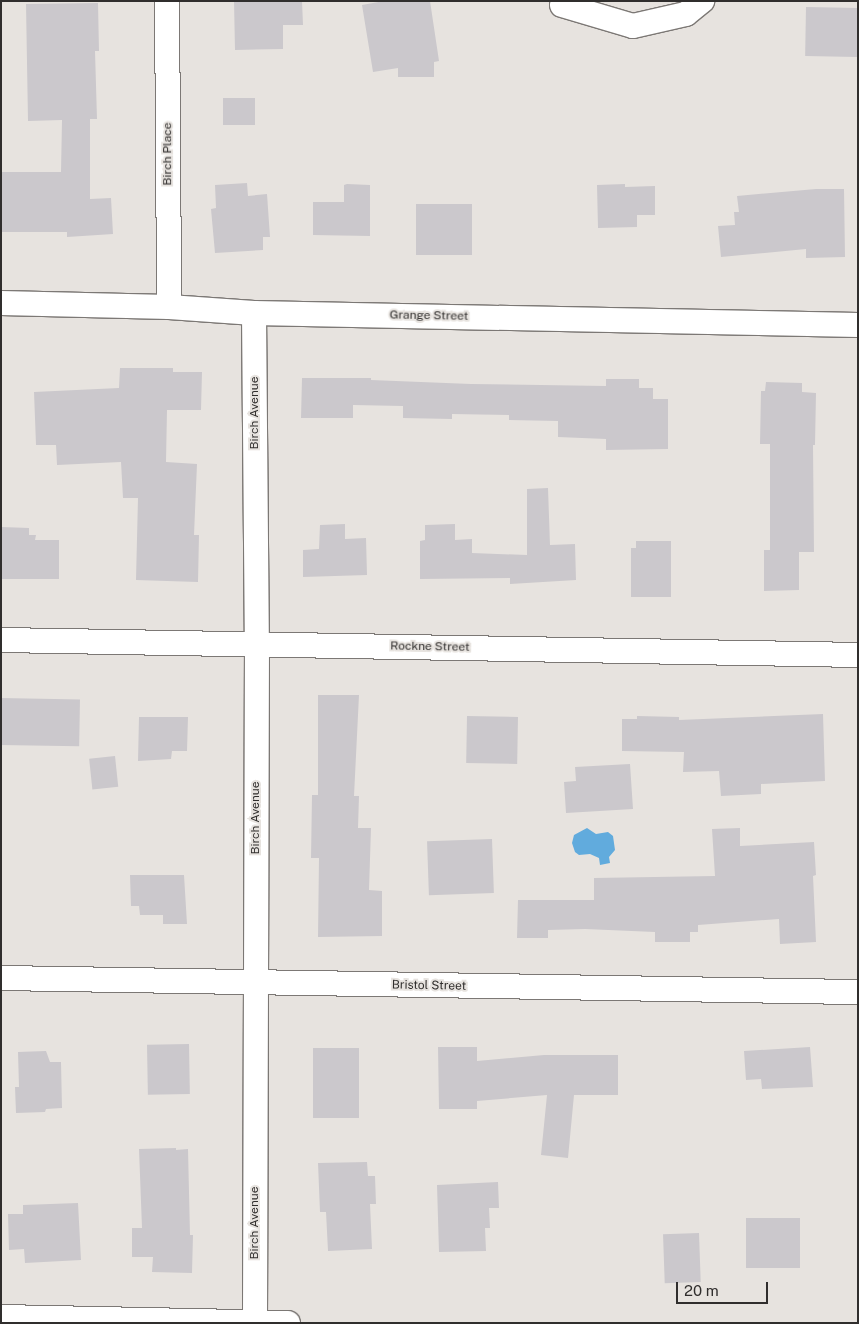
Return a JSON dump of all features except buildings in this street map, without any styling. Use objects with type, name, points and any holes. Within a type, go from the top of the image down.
[{"type":"street","name":"Birch Place","points":[[167,1],[169,307]]},
{"type":"street","points":[[562,5],[634,26],[686,14],[702,1]]},
{"type":"street","name":"Grange Street","points":[[1,302],[169,307],[254,313],[858,325]]},
{"type":"street","name":"Birch Avenue","points":[[254,313],[256,644],[255,1322]]},
{"type":"street","name":"Rockne Street","points":[[1,640],[858,655]]},
{"type":"street","name":"Bristol Street","points":[[1,978],[256,984],[858,992]]},
{"type":"street","points":[[1,1317],[288,1323]]},
{"type":"water","points":[[587,828],[596,834],[608,832],[613,836],[615,850],[609,857],[610,863],[600,865],[599,858],[590,854],[579,855],[575,852],[572,843],[574,835]]}]
